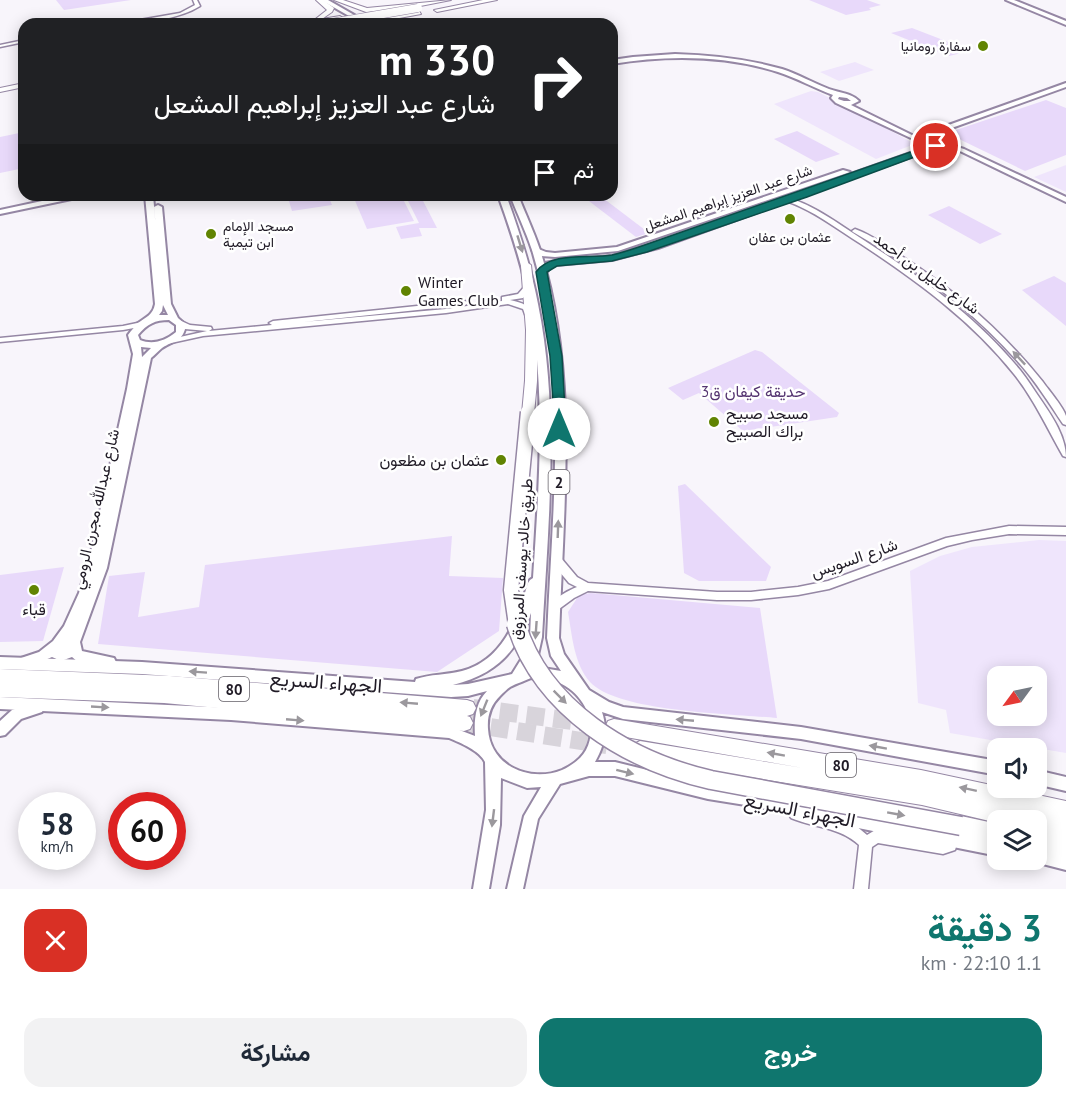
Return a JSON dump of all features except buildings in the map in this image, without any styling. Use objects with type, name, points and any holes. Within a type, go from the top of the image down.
[{"type":"highway","points":[[318,18],[329,13],[331,8],[319,0]]},
{"type":"highway","points":[[337,0],[366,10],[417,8]]},
{"type":"highway","points":[[357,18],[386,10],[417,8],[448,0]]},
{"type":"highway","points":[[355,18],[465,0]]},
{"type":"highway","points":[[360,18],[480,0]]},
{"type":"highway","points":[[405,18],[495,0]]},
{"type":"highway","points":[[386,10],[380,15],[387,18]]},
{"type":"highway","points":[[0,85],[18,81]]},
{"type":"highway","points":[[0,90],[18,86]]},
{"type":"highway","points":[[526,265],[538,377],[511,590],[514,617],[523,644],[550,687],[569,706],[617,742],[645,760],[685,774],[956,833],[987,834]]},
{"type":"highway","name":"الجهراء السريع","points":[[0,677],[170,684],[466,715],[164,695],[0,689]]},
{"type":"highway","name":"80","points":[[614,726],[921,779],[1066,810]]},
{"type":"highway","name":"الجهراء السريع","points":[[612,746],[922,796],[987,811]]},
{"type":"highway","points":[[1047,826],[1066,830]]},
{"type":"highway","points":[[1047,844],[1066,848]]},
{"type":"main road","points":[[324,0],[357,18]]},
{"type":"main road","points":[[337,0],[357,18]]},
{"type":"main road","points":[[1009,0],[1066,21]]},
{"type":"main road","points":[[1018,0],[1066,21]]},
{"type":"main road","points":[[618,61],[692,58],[754,66],[838,99],[917,140],[943,141]]},
{"type":"main road","points":[[618,65],[647,59]]},
{"type":"main road","name":"شارع عبد العزيز إبراهيم المشعل","points":[[924,131],[944,129],[998,108],[1059,90]]},
{"type":"main road","name":"شارع عبد العزيز إبراهيم المشعل","points":[[542,272],[550,264],[624,247],[813,183],[833,184],[857,171],[943,141],[949,130],[1007,112],[1059,90]]},
{"type":"main road","points":[[838,99],[853,97],[863,109],[903,129],[924,131],[1066,198]]},
{"type":"main road","points":[[998,108],[1007,112]]},
{"type":"main road","points":[[917,140],[916,134],[924,131]]},
{"type":"main road","name":"شارع عبد العزيز إبراهيم المشعل","points":[[536,250],[549,255],[572,258],[612,258],[643,250],[804,195],[824,183],[917,149],[921,146],[917,140]]},
{"type":"main road","points":[[0,207],[32,201]]},
{"type":"main road","points":[[0,212],[52,201]]},
{"type":"main road","points":[[150,201],[159,304],[158,311],[134,331],[135,340],[146,346],[166,343]]},
{"type":"main road","points":[[157,201],[167,304],[177,320]]},
{"type":"main road","name":"طريق خالد يوسف المرزوق","points":[[504,201],[526,265],[537,311],[538,377],[546,403],[536,641],[531,655],[512,677]]},
{"type":"main road","name":"طريق خالد يوسف المرزوق","points":[[516,201],[536,250],[542,272],[556,356],[561,426],[554,646],[561,661],[583,690]]},
{"type":"main road","points":[[761,201],[760,205],[769,206]]},
{"type":"main road","points":[[747,206],[755,207],[757,211]]},
{"type":"main road","points":[[636,243],[636,248],[643,250]]},
{"type":"main road","points":[[624,247],[630,249],[632,253]]},
{"type":"main road","points":[[145,322],[162,317],[177,320]]},
{"type":"main road","name":"شارع عبدالله مجرن الرومي","points":[[73,647],[101,568],[144,366],[147,357],[180,333],[181,325],[177,320]]},
{"type":"main road","name":"شارع عبدالله مجرن الرومي","points":[[56,648],[77,612],[95,556],[138,358],[135,340]]},
{"type":"main road","points":[[538,377],[551,400],[552,428],[557,429],[561,426]]},
{"type":"main road","points":[[367,685],[444,681],[469,674],[487,665],[507,648],[520,629],[540,559]]},
{"type":"main road","points":[[17,664],[43,656],[56,648],[56,653],[61,655],[68,653],[73,647]]},
{"type":"main road","points":[[73,647],[75,653],[83,658],[142,668]]},
{"type":"main road","name":"الجهراء السريع","points":[[0,663],[142,668],[451,691],[468,690],[512,677]]},
{"type":"main road","points":[[561,777],[527,780],[501,769],[489,755],[481,740],[480,716],[489,696],[512,677],[543,672],[562,676],[605,706],[623,713],[801,733],[987,766]]},
{"type":"main road","points":[[515,889],[531,816],[561,777],[582,765],[592,753],[598,738],[599,723],[595,708],[583,690]]},
{"type":"main road","points":[[0,703],[231,714],[449,732],[465,738],[489,755],[495,789],[494,817],[480,889]]},
{"type":"main road","points":[[0,730],[9,720],[26,710],[59,705]]},
{"type":"main road","name":"الجهراء السريع","points":[[561,777],[589,769],[615,769],[708,792],[956,833],[987,844]]},
{"type":"main road","points":[[1047,780],[1066,784]]},
{"type":"main road","points":[[1047,858],[1066,862]]},
{"type":"street","points":[[152,18],[190,11],[198,6],[195,0]]},
{"type":"street","points":[[0,46],[18,42]]},
{"type":"street","name":"شارع خليل بن أحمد","points":[[804,195],[805,201],[864,240],[955,306],[989,338],[1042,407],[1066,454]]},
{"type":"street","name":"شارع خليل بن أحمد","points":[[788,200],[804,205],[918,269],[964,304],[1000,338],[1038,381],[1066,422]]},
{"type":"street","points":[[908,272],[915,272],[918,269]]},
{"type":"street","points":[[918,279],[922,276],[929,277]]},
{"type":"street","points":[[445,308],[514,298],[523,294],[528,288]]},
{"type":"street","points":[[177,320],[188,327],[205,330],[515,303],[526,308],[532,330]]},
{"type":"street","points":[[955,306],[962,308],[964,304]]},
{"type":"street","points":[[166,343],[187,336],[310,321]]},
{"type":"street","points":[[0,340],[123,328],[145,322]]},
{"type":"street","points":[[0,345],[121,334],[135,340]]},
{"type":"street","points":[[1024,381],[1032,379],[1038,381]]},
{"type":"street","points":[[1042,407],[1051,411],[1058,409]]},
{"type":"street","name":"شارع السويس","points":[[587,587],[717,596],[751,596],[798,591],[829,585],[946,542],[972,536],[1009,530],[1063,533]]},
{"type":"street","points":[[557,561],[573,580],[587,587]]},
{"type":"street","points":[[555,606],[570,595],[587,587]]},
{"type":"street","points":[[789,805],[796,814],[848,827],[866,843]]},
{"type":"street","points":[[866,843],[877,836],[943,847],[950,845],[956,833]]},
{"type":"street","points":[[861,889],[866,843]]},
{"type":"shaded area","points":[[855,62],[874,70],[839,81],[820,72]]},
{"type":"shaded area","points":[[811,91],[818,92],[846,106],[911,142],[912,145],[876,159],[774,104]]},
{"type":"shaded area","points":[[1066,165],[1066,192],[1034,177]]},
{"type":"shaded area","points":[[1039,540],[1066,541],[1066,753],[1047,750],[1047,738],[987,739],[950,733],[946,710],[918,703],[910,571],[940,556],[972,547]]},
{"type":"green space","points":[[56,0],[131,0],[64,10]]},
{"type":"green space","points":[[809,0],[867,0],[881,5],[869,8],[871,10],[846,15]]},
{"type":"green space","points":[[912,28],[970,51],[949,56],[891,33]]},
{"type":"green space","points":[[1046,100],[1066,108],[1066,155],[1025,171],[959,139],[953,133],[953,131]]},
{"type":"green space","points":[[797,131],[840,154],[816,162],[774,139]]},
{"type":"green space","points":[[18,133],[18,169],[0,173],[0,137]]},
{"type":"green space","points":[[289,201],[330,201],[332,205],[292,211]]},
{"type":"green space","points":[[355,201],[404,201],[414,221],[367,229]]},
{"type":"green space","points":[[408,201],[423,201],[437,228],[419,228],[422,236],[401,239],[396,227],[419,223]]},
{"type":"green space","points":[[589,201],[607,201],[649,233],[636,237]]},
{"type":"green space","points":[[949,206],[1002,234],[980,244],[928,215]]},
{"type":"green space","points":[[1054,276],[1066,283],[1066,326],[1022,290]]},
{"type":"green space","name":"حديقة كيفان ق3","points":[[755,350],[762,352],[839,413],[837,417],[743,431],[699,393],[683,400],[668,388]]},
{"type":"green space","points":[[685,484],[771,567],[766,581],[699,581],[684,573],[678,486]]},
{"type":"green space","points":[[452,536],[449,576],[503,578],[499,631],[437,672],[98,644],[109,576],[145,572],[138,617],[199,607],[205,565]]},
{"type":"green space","points":[[64,567],[43,641],[0,642],[0,575]]},
{"type":"green space","points":[[591,593],[760,608],[777,718],[650,706],[604,692],[590,682],[580,667],[574,649],[568,612],[579,595]]},
{"type":"tunnel","points":[[473,708],[588,723]]},
{"type":"tunnel","points":[[464,723],[607,745]]},
{"type":"place","name":"سفارة رومانيا","points":[[983,46]]},
{"type":"place","name":"عثمان بن عفان","points":[[790,219]]},
{"type":"place","name":"مسجد الإمام ابن تيمية","points":[[211,234]]},
{"type":"place","name":"Winter Games Club","points":[[406,291]]},
{"type":"place","name":"مسجد صبيح براك الصبيح","points":[[714,422]]},
{"type":"place","name":"عثمان بن مظعون","points":[[501,460]]},
{"type":"place","name":"قباء","points":[[34,590]]},
{"type":"route","points":[[559,429],[561,426],[556,356],[542,272],[545,267],[555,263],[612,258],[643,250],[804,195],[871,168],[936,146]]}]
